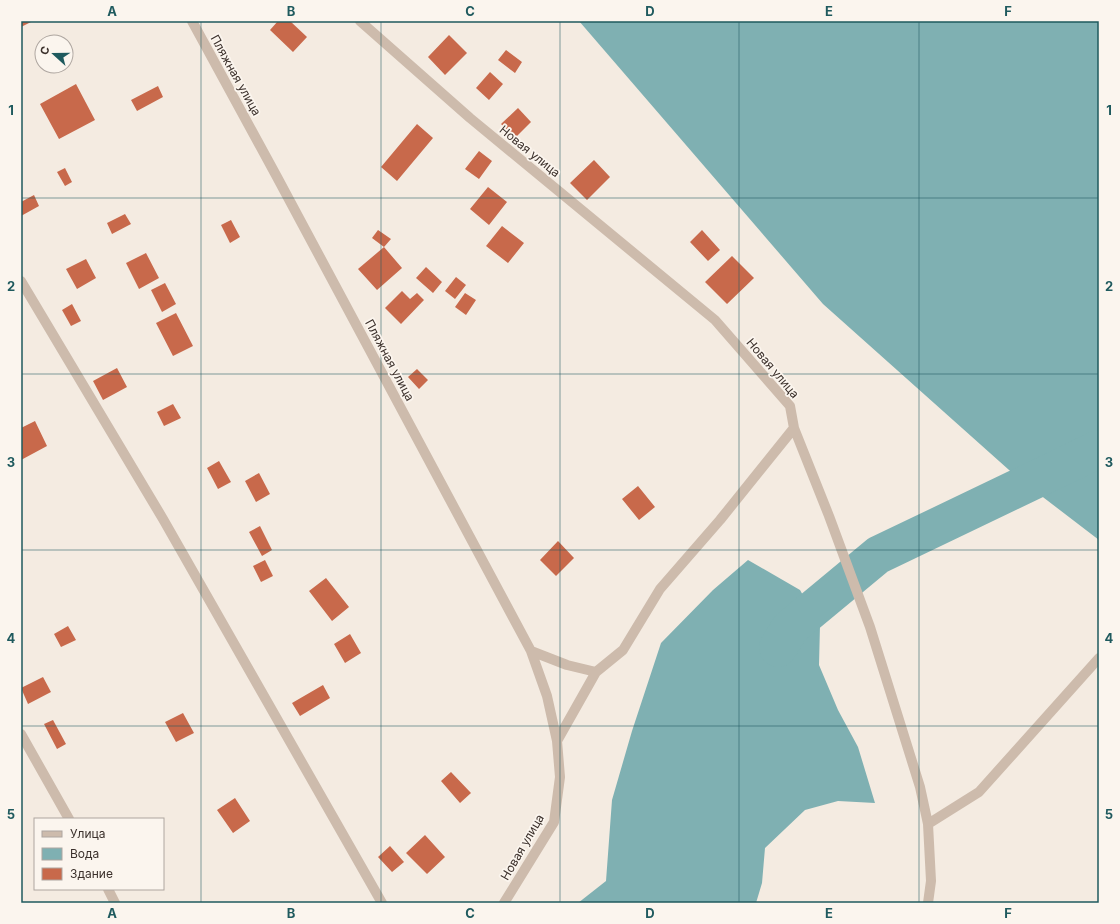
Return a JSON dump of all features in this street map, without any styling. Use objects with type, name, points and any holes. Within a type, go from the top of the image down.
[{"type":"street","name":"Пляжная улица","points":[[192,21],[531,651],[547,696],[557,741]]},
{"type":"street","name":"Новая улица","points":[[360,21],[470,118],[715,320],[790,406],[794,428],[829,516],[870,627],[920,787],[928,824],[931,881],[928,903]]},
{"type":"street","points":[[21,281],[163,519],[382,903]]},
{"type":"street","points":[[557,741],[596,672],[623,650],[660,589],[720,520],[794,428]]},
{"type":"street","points":[[531,651],[567,665],[596,672]]},
{"type":"street","points":[[928,824],[979,792],[1099,658]]},
{"type":"street","points":[[21,734],[67,818]]},
{"type":"street","name":"Новая улица","points":[[504,903],[554,822],[560,777],[557,741]]},
{"type":"street","points":[[108,890],[115,903]]},
{"type":"water","points":[[579,21],[1099,21],[1099,540],[1018,478],[823,304]]},
{"type":"water","points":[[748,560],[800,590],[820,625],[819,665],[838,710],[858,747],[875,803],[838,801],[805,810],[765,848],[762,883],[756,903],[578,903],[606,881],[612,800],[632,731],[661,643],[713,590]]},
{"type":"building","points":[[21,21],[33,21],[21,27]]},
{"type":"building","points":[[278,21],[290,21],[307,37],[293,52],[270,30]]},
{"type":"building","points":[[449,35],[467,53],[445,75],[428,57]]},
{"type":"building","points":[[506,50],[522,62],[515,73],[498,60]]},
{"type":"building","points":[[490,72],[503,84],[489,100],[476,88]]},
{"type":"building","points":[[76,84],[95,120],[59,139],[40,104]]},
{"type":"building","points":[[158,86],[163,97],[137,111],[131,100]]},
{"type":"building","points":[[518,108],[531,122],[515,138],[501,124]]},
{"type":"building","points":[[417,124],[433,138],[397,181],[381,167]]},
{"type":"building","points":[[479,151],[492,161],[479,179],[465,169]]},
{"type":"building","points":[[594,160],[610,177],[587,200],[570,183]]},
{"type":"building","points":[[65,168],[72,182],[65,186],[57,172]]},
{"type":"building","points":[[488,187],[507,202],[489,225],[470,209]]},
{"type":"building","points":[[34,195],[39,206],[21,216],[21,202]]},
{"type":"building","points":[[125,214],[131,224],[112,234],[107,223]]},
{"type":"building","points":[[231,220],[240,237],[230,243],[221,225]]},
{"type":"building","points":[[502,226],[524,243],[508,263],[486,246]]},
{"type":"building","points":[[378,230],[391,239],[384,247],[372,238]]},
{"type":"building","points":[[702,230],[720,250],[708,261],[690,242]]},
{"type":"building","points":[[384,247],[402,268],[377,290],[358,269]]},
{"type":"building","points":[[146,253],[159,278],[139,289],[126,263]]},
{"type":"building","points":[[732,256],[754,278],[727,304],[705,282]]},
{"type":"building","points":[[86,259],[96,278],[77,289],[66,269]]},
{"type":"building","points":[[426,267],[442,282],[433,293],[416,278]]},
{"type":"building","points":[[456,277],[466,285],[455,299],[445,291]]},
{"type":"building","points":[[165,283],[176,304],[162,312],[151,290]]},
{"type":"building","points":[[402,291],[410,299],[417,293],[424,300],[401,324],[385,308]]},
{"type":"building","points":[[465,293],[476,300],[466,315],[455,307]]},
{"type":"building","points":[[72,304],[81,321],[71,326],[62,310]]},
{"type":"building","points":[[176,313],[193,346],[173,356],[156,323]]},
{"type":"building","points":[[117,368],[127,387],[103,400],[93,381]]},
{"type":"building","points":[[417,369],[428,380],[419,389],[408,377]]},
{"type":"building","points":[[173,404],[181,418],[164,426],[157,412]]},
{"type":"building","points":[[35,421],[47,446],[21,460],[21,428]]},
{"type":"building","points":[[219,461],[231,482],[218,489],[207,468]]},
{"type":"building","points":[[259,473],[270,494],[256,502],[245,481]]},
{"type":"building","points":[[638,486],[655,507],[639,520],[622,499]]},
{"type":"building","points":[[260,526],[272,550],[262,556],[249,532]]},
{"type":"building","points":[[558,541],[574,558],[556,576],[540,560]]},
{"type":"building","points":[[265,560],[273,576],[261,582],[253,566]]},
{"type":"building","points":[[326,578],[349,607],[332,621],[309,591]]},
{"type":"building","points":[[68,626],[76,640],[61,647],[54,634]]},
{"type":"building","points":[[350,634],[361,653],[345,663],[334,644]]},
{"type":"building","points":[[43,677],[51,692],[28,704],[21,688]]},
{"type":"building","points":[[323,685],[330,698],[300,716],[292,703]]},
{"type":"building","points":[[183,713],[194,733],[176,742],[165,722]]},
{"type":"building","points":[[53,720],[66,744],[57,749],[44,724]]},
{"type":"building","points":[[451,772],[471,793],[460,803],[441,781]]},
{"type":"building","points":[[235,798],[250,821],[233,833],[217,810]]},
{"type":"building","points":[[425,835],[445,857],[427,874],[406,853]]},
{"type":"building","points":[[390,846],[404,862],[392,872],[378,857]]},
{"type":"waterway","points":[[778,648],[790,628],[878,555],[1099,449]]}]
